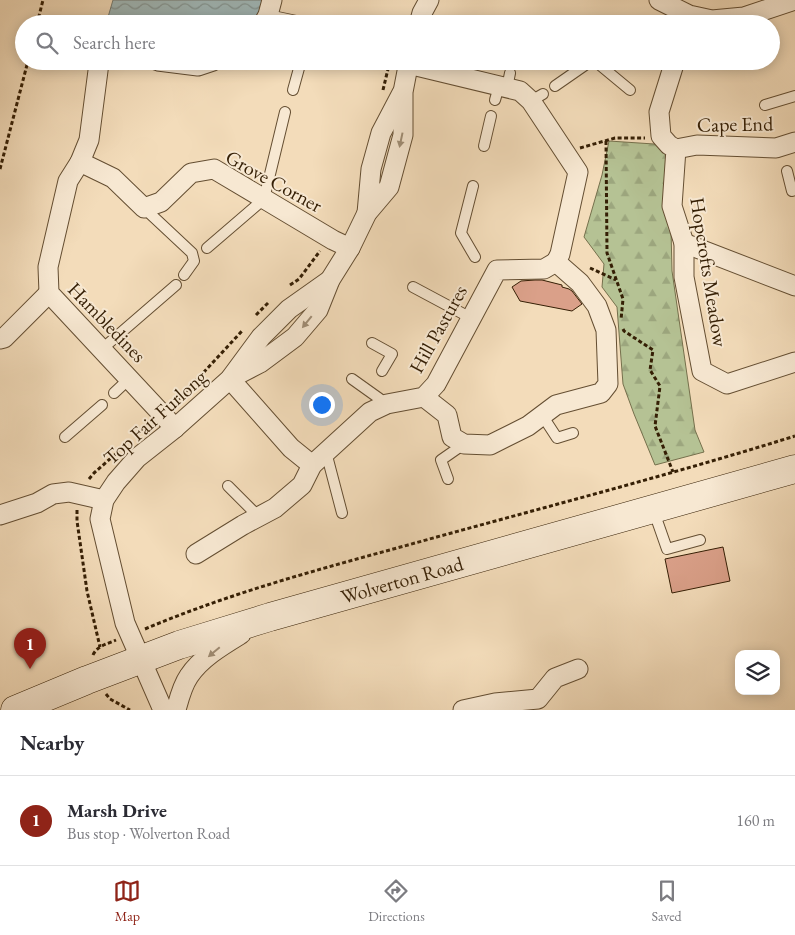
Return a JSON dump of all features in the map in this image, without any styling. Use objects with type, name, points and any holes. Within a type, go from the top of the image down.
[{"type":"street","points":[[421,15],[429,0]]},
{"type":"street","points":[[659,0],[681,15]]},
{"type":"street","points":[[752,15],[794,0]]},
{"type":"street","name":"Hambledines","points":[[98,70],[89,140],[80,162],[68,181],[48,267],[49,293],[170,421]]},
{"type":"street","name":"Top Fair Furlong","points":[[163,710],[125,623],[100,519],[104,500],[116,482],[170,421],[230,379],[261,337],[289,309],[330,280],[350,248],[367,213],[389,187],[403,135],[402,70]]},
{"type":"street","points":[[424,397],[447,415],[452,437],[464,444],[490,444],[528,426],[556,405],[601,393],[608,384],[606,330],[597,306],[580,283],[556,262],[560,254],[578,172],[565,152],[537,97],[434,70]]},
{"type":"street","points":[[672,70],[659,112],[661,136],[669,145],[676,149]]},
{"type":"street","name":"Cape End","points":[[676,149],[697,145],[786,148]]},
{"type":"street","name":"Hopcrofts Meadow","points":[[676,149],[672,206],[684,243],[684,277],[702,371],[727,384],[795,362]]},
{"type":"street","points":[[80,162],[113,178],[144,208]]},
{"type":"street","name":"Grove Corner","points":[[144,208],[161,202],[191,173],[214,169],[333,240],[350,248]]},
{"type":"street","points":[[684,243],[795,286]]},
{"type":"street","name":"Hill Pastures","points":[[196,554],[275,508],[302,485],[319,459],[370,412],[387,404],[424,397],[436,384],[471,318],[492,267],[544,269],[556,262]]},
{"type":"street","points":[[0,339],[4,338],[49,293]]},
{"type":"street","points":[[230,379],[291,448],[319,459]]},
{"type":"street","name":"Wolverton Road","points":[[15,710],[92,677],[179,645],[270,617],[795,468]]},
{"type":"street","points":[[0,515],[37,503],[53,494],[69,492],[104,500]]},
{"type":"street","points":[[176,710],[182,690],[189,676],[201,663],[221,646],[270,617]]},
{"type":"street","points":[[463,710],[495,703],[539,704],[555,678],[578,669]]},
{"type":"lane","points":[[294,90],[299,70]]},
{"type":"lane","points":[[556,86],[580,70]]},
{"type":"lane","points":[[604,70],[630,90]]},
{"type":"lane","points":[[765,105],[792,100]]},
{"type":"lane","points":[[207,248],[264,199],[285,112]]},
{"type":"lane","points":[[484,146],[491,116]]},
{"type":"lane","points":[[787,171],[792,191],[795,190]]},
{"type":"lane","points":[[473,186],[461,233],[474,257]]},
{"type":"lane","points":[[144,208],[192,253],[194,261],[184,275]]},
{"type":"lane","points":[[102,349],[176,285]]},
{"type":"lane","points":[[413,287],[471,318]]},
{"type":"lane","points":[[372,343],[392,354],[382,371]]},
{"type":"lane","points":[[114,393],[130,378]]},
{"type":"lane","points":[[352,379],[372,388],[387,404]]},
{"type":"lane","points":[[65,437],[102,405]]},
{"type":"lane","points":[[542,415],[558,438],[573,433]]},
{"type":"lane","points":[[448,479],[441,460],[464,444]]},
{"type":"lane","points":[[319,459],[342,513]]},
{"type":"lane","points":[[228,486],[258,517]]},
{"type":"lane","points":[[652,508],[667,549],[700,540]]},
{"type":"path","points":[[39,15],[43,0]]},
{"type":"path","points":[[0,169],[26,70]]},
{"type":"path","points":[[382,95],[397,70]]},
{"type":"path","points":[[565,152],[615,138],[652,138],[661,136]]},
{"type":"path","points":[[606,141],[607,253],[623,299],[621,319],[624,331],[654,350],[650,370],[660,386],[655,426],[673,472]]},
{"type":"path","points":[[286,288],[298,279],[322,248],[333,240]]},
{"type":"path","points":[[254,318],[273,298]]},
{"type":"path","points":[[170,421],[247,325]]},
{"type":"path","points":[[144,629],[169,618],[317,570],[673,472],[795,436]]},
{"type":"path","points":[[100,647],[87,591],[77,521],[78,504],[82,487],[94,472],[126,445]]},
{"type":"path","points":[[92,662],[95,650],[110,643]]},
{"type":"path","points":[[104,691],[110,699],[130,710]]},
{"type":"green space","points":[[609,141],[669,145],[672,271],[695,430],[704,452],[655,465],[623,384],[617,307],[602,287],[604,264],[584,237],[602,175]]},
{"type":"water","points":[[113,0],[264,0],[260,15],[109,15]]},
{"type":"building","points":[[542,280],[562,285],[562,287],[569,289],[582,304],[572,311],[520,301],[512,287],[521,281]]},
{"type":"building","points":[[723,547],[730,581],[672,593],[665,559]]},
{"type":"place","name":"Marsh Drive","points":[[30,669]]}]
